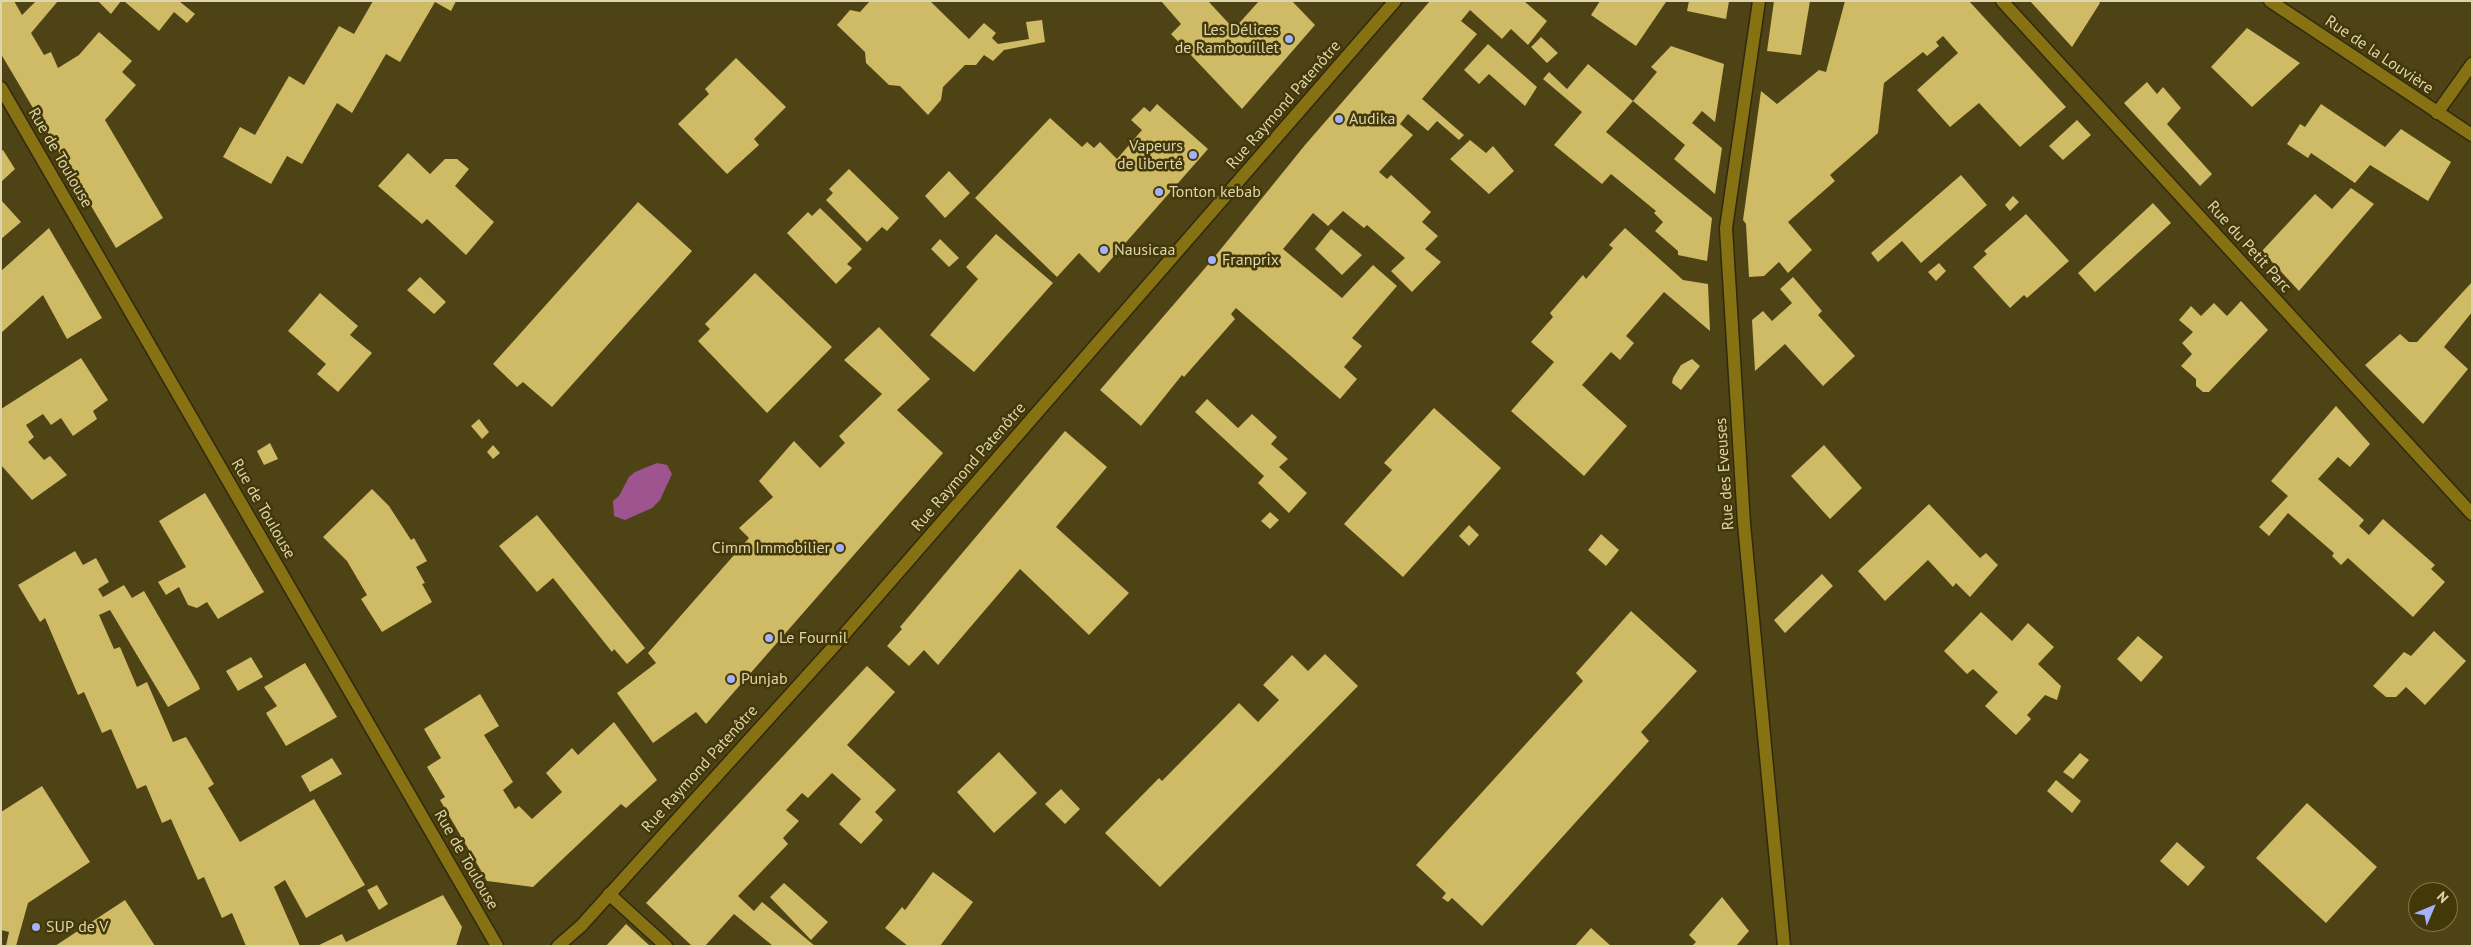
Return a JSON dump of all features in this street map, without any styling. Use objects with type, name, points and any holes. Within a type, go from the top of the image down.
[{"type":"street","name":"Rue Raymond Patenôtre","points":[[558,946],[581,926],[835,645],[1395,1]]},
{"type":"street","name":"Rue des Eveuses","points":[[1759,1],[1726,228],[1744,524],[1784,946]]},
{"type":"street","name":"Rue du Petit Parc","points":[[2002,1],[2472,514]]},
{"type":"street","name":"Rue de la Louvière","points":[[2270,1],[2472,135]]},
{"type":"street","points":[[2437,113],[2472,64]]},
{"type":"street","name":"Rue de Toulouse","points":[[1,88],[497,946]]},
{"type":"street","points":[[609,894],[666,946]]},
{"type":"shaded area","points":[[657,463],[667,465],[672,474],[660,500],[652,508],[625,520],[614,516],[613,501],[619,496],[629,477],[635,472]]},
{"type":"building","points":[[1,1],[14,1],[22,15],[36,1],[58,1],[31,33],[44,55],[51,52],[58,68],[79,55],[99,32],[132,61],[122,72],[136,85],[105,120],[163,218],[116,248],[1,54]]},
{"type":"building","points":[[98,1],[121,1],[111,14]]},
{"type":"building","points":[[124,1],[179,1],[195,14],[187,23],[174,12],[159,31]]},
{"type":"building","points":[[373,1],[456,1],[451,11],[435,2],[400,62],[386,54],[352,113],[337,103],[302,164],[287,156],[271,184],[223,157],[240,127],[255,135],[289,76],[304,85],[339,26],[354,34]]},
{"type":"building","points":[[870,1],[930,1],[969,39],[984,23],[996,33],[992,38],[998,44],[1029,39],[1026,22],[1042,20],[1045,42],[1004,50],[993,61],[984,55],[976,65],[965,65],[943,87],[941,100],[928,115],[900,86],[889,85],[866,63],[865,52],[837,25],[850,10],[860,12]]},
{"type":"building","points":[[1161,1],[1208,1],[1234,29],[1259,1],[1292,1],[1315,25],[1242,109],[1171,34],[1181,24]]},
{"type":"building","points":[[1430,1],[1524,1],[1547,21],[1528,45],[1511,29],[1502,39],[1470,10],[1461,21],[1477,34],[1422,99],[1464,135],[1459,140],[1437,121],[1428,131],[1408,114],[1400,124],[1413,135],[1379,172],[1387,179],[1391,175],[1431,212],[1422,222],[1438,236],[1425,249],[1441,262],[1412,292],[1391,271],[1405,258],[1367,225],[1364,228],[1343,211],[1328,226],[1313,213],[1283,249],[1342,298],[1373,265],[1397,286],[1352,338],[1362,346],[1344,367],[1357,379],[1340,399],[1236,308],[1231,314],[1235,319],[1184,377],[1182,375],[1141,426],[1100,390],[1212,260],[1305,145]]},
{"type":"building","points":[[1600,1],[1666,2],[1636,46],[1591,15]]},
{"type":"building","points":[[1689,1],[1729,1],[1726,19],[1687,11]]},
{"type":"building","points":[[1774,1],[1810,1],[1801,55],[1767,51]]},
{"type":"building","points":[[1845,1],[1969,1],[2066,107],[2020,147],[1979,103],[1950,127],[1917,90],[1958,53],[1943,36],[1936,42],[1939,46],[1927,56],[1923,52],[1884,83],[1878,133],[1830,175],[1835,181],[1788,222],[1812,250],[1788,273],[1779,262],[1764,276],[1749,277],[1746,224],[1743,220],[1761,91],[1777,104],[1819,70],[1826,72]]},
{"type":"building","points":[[2030,1],[2098,1],[2100,3],[2072,47]]},
{"type":"building","points":[[2247,28],[2300,63],[2252,107],[2211,67]]},
{"type":"building","points":[[1541,37],[1558,53],[1547,63],[1531,47]]},
{"type":"building","points":[[1488,44],[1537,87],[1525,106],[1489,74],[1479,84],[1464,70]]},
{"type":"building","points":[[1671,46],[1724,64],[1715,122],[1702,111],[1692,123],[1722,148],[1715,194],[1674,159],[1685,145],[1633,101],[1657,72],[1651,67]]},
{"type":"building","points":[[736,58],[786,107],[754,139],[759,145],[727,174],[678,124],[709,94],[705,89]]},
{"type":"building","points":[[1588,64],[1633,101],[1606,132],[1712,218],[1707,261],[1678,255],[1678,251],[1655,231],[1663,222],[1654,213],[1656,211],[1611,174],[1602,184],[1554,145],[1582,112],[1543,79],[1549,72],[1567,89]]},
{"type":"building","points":[[2147,82],[2157,94],[2163,87],[2181,108],[2167,124],[2212,174],[2200,186],[2124,103]]},
{"type":"building","points":[[1157,104],[1208,149],[1099,273],[1079,253],[1057,277],[975,198],[1050,118],[1082,147],[1087,142],[1094,148],[1100,142],[1117,159],[1142,130],[1131,120],[1144,107],[1150,112]]},
{"type":"building","points":[[2321,104],[2385,147],[2401,129],[2451,162],[2428,201],[2370,165],[2355,183],[2311,153],[2308,158],[2287,144],[2300,124],[2305,127]]},
{"type":"building","points":[[2077,120],[2091,135],[2063,160],[2049,146]]},
{"type":"building","points":[[1470,140],[1486,153],[1493,146],[1514,171],[1489,194],[1450,159]]},
{"type":"building","points":[[3,150],[15,169],[1,182],[1,151]]},
{"type":"building","points":[[408,153],[430,174],[445,159],[457,159],[469,169],[455,186],[494,222],[466,255],[427,219],[422,224],[378,186]]},
{"type":"building","points":[[849,169],[899,218],[887,231],[882,227],[867,242],[826,200],[833,193],[829,189]]},
{"type":"building","points":[[949,171],[970,193],[945,218],[925,196]]},
{"type":"building","points":[[1961,175],[1987,205],[1921,263],[1902,241],[1878,262],[1871,253]]},
{"type":"building","points":[[2351,188],[2374,204],[2299,291],[2262,251],[2315,194],[2332,209]]},
{"type":"building","points":[[2013,196],[2019,202],[2010,211],[2005,205]]},
{"type":"building","points":[[1,200],[21,222],[1,239]]},
{"type":"building","points":[[638,202],[692,251],[552,407],[523,382],[517,387],[493,364]]},
{"type":"building","points":[[2153,203],[2171,223],[2095,292],[2078,273]]},
{"type":"building","points":[[820,208],[862,249],[847,264],[852,268],[836,284],[787,233],[808,212],[812,216]]},
{"type":"building","points":[[2026,214],[2069,261],[2027,298],[2024,295],[2010,308],[1973,267],[1987,254],[1984,251]]},
{"type":"building","points":[[49,228],[102,318],[67,339],[43,295],[1,333],[1,271]]},
{"type":"building","points":[[1625,228],[1683,280],[1708,284],[1710,331],[1664,292],[1626,336],[1634,343],[1620,360],[1611,352],[1582,385],[1627,426],[1584,476],[1511,411],[1554,362],[1531,342],[1553,317],[1550,313],[1583,275],[1586,279],[1613,248],[1609,245]]},
{"type":"building","points":[[1331,229],[1362,255],[1342,275],[1315,249]]},
{"type":"building","points":[[996,234],[1053,283],[974,372],[930,335],[978,279],[966,267]]},
{"type":"building","points":[[940,239],[959,258],[949,267],[931,249]]},
{"type":"building","points":[[1939,263],[1946,271],[1936,281],[1928,272]]},
{"type":"building","points":[[755,273],[832,347],[767,413],[698,341],[710,329],[705,324]]},
{"type":"building","points":[[420,277],[446,302],[434,314],[407,290]]},
{"type":"building","points":[[1793,277],[1822,311],[1818,315],[1855,356],[1823,386],[1785,344],[1755,371],[1752,320],[1763,311],[1772,321],[1792,303],[1780,289]]},
{"type":"building","points":[[2472,282],[2472,312],[2444,347],[2468,369],[2423,424],[2365,365],[2400,334],[2409,342],[2417,342]]},
{"type":"building","points":[[320,293],[358,326],[350,335],[372,353],[338,392],[317,374],[326,364],[288,331]]},
{"type":"building","points":[[2241,301],[2268,330],[2209,392],[2203,392],[2196,386],[2196,379],[2181,366],[2192,354],[2182,343],[2193,332],[2179,320],[2191,306],[2201,316],[2214,303],[2227,316]]},
{"type":"building","points":[[879,327],[930,379],[897,410],[943,453],[706,724],[696,712],[653,743],[617,693],[656,663],[648,653],[749,538],[739,528],[773,497],[759,481],[794,441],[820,468],[845,443],[839,436],[882,394],[844,360]]},
{"type":"building","points":[[81,358],[108,400],[93,411],[97,419],[73,436],[61,418],[51,425],[43,414],[26,425],[34,437],[28,442],[44,460],[50,456],[67,475],[32,500],[1,465],[1,409]]},
{"type":"building","points":[[1692,359],[1700,366],[1681,390],[1672,383],[1673,378],[1681,365]]},
{"type":"building","points":[[1207,399],[1238,428],[1252,414],[1277,437],[1271,444],[1288,459],[1279,467],[1307,493],[1289,513],[1258,483],[1264,476],[1195,412]]},
{"type":"building","points":[[2336,406],[2370,444],[2350,467],[2338,457],[2318,479],[2364,520],[2359,526],[2369,535],[2383,519],[2435,565],[2431,569],[2445,582],[2413,617],[2348,558],[2341,565],[2332,556],[2334,553],[2288,513],[2269,536],[2259,527],[2288,496],[2271,481]]},
{"type":"building","points":[[1434,408],[1501,468],[1403,577],[1344,524],[1392,470],[1384,463]]},
{"type":"building","points":[[479,419],[489,432],[482,439],[471,426]]},
{"type":"building","points":[[1065,431],[1107,467],[1056,527],[1129,593],[1089,635],[1020,569],[938,665],[924,650],[909,666],[887,646],[902,629],[900,627]]},
{"type":"building","points":[[270,443],[278,459],[264,465],[257,451]]},
{"type":"building","points":[[493,445],[500,453],[493,459],[487,452]]},
{"type":"building","points":[[1824,445],[1862,488],[1830,519],[1791,476]]},
{"type":"building","points":[[372,489],[389,506],[411,540],[414,538],[427,561],[416,567],[425,583],[422,584],[432,602],[382,632],[361,599],[367,595],[347,561],[323,537]]},
{"type":"building","points":[[205,493],[264,592],[218,619],[207,602],[197,608],[188,605],[179,587],[166,595],[158,582],[186,567],[159,521]]},
{"type":"building","points":[[1929,504],[1980,558],[1986,553],[1998,565],[1970,597],[1956,583],[1953,587],[1928,560],[1885,601],[1858,571]]},
{"type":"building","points":[[1270,512],[1279,520],[1270,529],[1261,521]]},
{"type":"building","points":[[537,515],[645,648],[627,664],[614,649],[612,652],[553,578],[537,592],[499,546]]},
{"type":"building","points":[[1469,525],[1479,535],[1469,546],[1459,536]]},
{"type":"building","points":[[1601,534],[1619,550],[1606,566],[1588,550]]},
{"type":"building","points":[[75,551],[83,565],[96,558],[109,582],[98,589],[103,597],[124,585],[132,598],[144,591],[198,684],[200,689],[168,707],[110,610],[99,615],[114,649],[120,647],[137,687],[147,682],[173,742],[186,737],[214,784],[208,788],[240,842],[314,799],[365,885],[306,918],[285,880],[274,887],[300,946],[246,946],[232,913],[222,918],[204,877],[198,880],[171,819],[162,823],[146,785],[137,789],[111,729],[102,733],[84,692],[78,695],[45,618],[40,622],[18,585]]},
{"type":"building","points":[[1822,574],[1833,586],[1785,633],[1774,620]]},
{"type":"building","points":[[1631,611],[1697,671],[1641,732],[1649,741],[1482,926],[1452,898],[1448,902],[1442,898],[1446,893],[1416,865],[1583,681],[1576,673]]},
{"type":"building","points":[[1981,612],[2012,641],[2028,623],[2054,647],[2038,664],[2061,686],[2057,700],[2045,695],[2027,715],[2031,719],[2016,735],[1985,706],[1998,692],[1973,669],[1967,674],[1944,651]]},
{"type":"building","points":[[2434,631],[2466,661],[2425,705],[2406,687],[2396,697],[2386,697],[2373,686],[2404,652],[2411,656]]},
{"type":"building","points":[[2138,636],[2163,657],[2141,682],[2117,659]]},
{"type":"building","points":[[1325,654],[1358,686],[1160,887],[1105,833],[1159,778],[1162,781],[1239,703],[1258,722],[1279,700],[1263,685],[1292,655],[1308,671]]},
{"type":"building","points":[[251,657],[263,677],[238,691],[226,671]]},
{"type":"building","points":[[305,663],[337,717],[286,746],[266,713],[277,706],[264,687]]},
{"type":"building","points":[[867,666],[895,692],[847,745],[896,790],[875,812],[883,820],[861,844],[839,824],[861,799],[832,773],[808,798],[802,793],[786,810],[799,821],[783,838],[788,844],[738,896],[754,911],[762,902],[815,946],[773,946],[734,914],[705,946],[692,946],[646,903]]},
{"type":"building","points":[[480,694],[499,726],[484,735],[513,782],[503,790],[515,809],[519,806],[532,819],[562,792],[546,773],[572,748],[578,755],[614,722],[657,780],[626,808],[621,804],[533,887],[487,881],[440,800],[445,797],[427,767],[441,758],[424,729]]},
{"type":"building","points":[[999,752],[1037,793],[994,833],[957,792]]},
{"type":"building","points":[[2080,753],[2089,760],[2073,779],[2063,772]]},
{"type":"building","points":[[332,758],[342,774],[310,792],[301,776]]},
{"type":"building","points":[[2056,780],[2081,801],[2072,813],[2047,791]]},
{"type":"building","points":[[42,786],[90,862],[28,903],[16,946],[6,946],[9,932],[1,930],[1,812]]},
{"type":"building","points":[[1061,789],[1080,809],[1065,824],[1045,804]]},
{"type":"building","points":[[2307,803],[2377,867],[2326,923],[2256,858]]},
{"type":"building","points":[[2177,842],[2205,867],[2188,886],[2160,861]]},
{"type":"building","points":[[933,872],[973,902],[940,946],[908,946],[885,928],[902,907],[905,910]]},
{"type":"building","points":[[784,883],[828,922],[811,940],[770,897]]},
{"type":"building","points":[[377,885],[388,904],[379,910],[367,890]]},
{"type":"building","points":[[443,895],[462,927],[456,946],[317,946],[342,934],[346,942]]},
{"type":"building","points":[[1722,897],[1749,931],[1736,946],[1692,946],[1696,942],[1689,935]]},
{"type":"building","points":[[125,900],[155,946],[55,946]]},
{"type":"building","points":[[626,924],[650,946],[606,946]]},
{"type":"building","points":[[1591,928],[1611,946],[1575,946]]},
{"type":"place","name":"Les Délices de Rambouillet","points":[[1289,39]]},
{"type":"place","name":"Audika","points":[[1339,119]]},
{"type":"place","name":"Vapeurs de liberté","points":[[1193,155]]},
{"type":"place","name":"Tonton kebab","points":[[1159,192]]},
{"type":"place","name":"Nausicaa","points":[[1104,250]]},
{"type":"place","name":"Franprix","points":[[1212,260]]},
{"type":"place","name":"Cimm Immobilier","points":[[840,548]]},
{"type":"place","name":"Le Fournil","points":[[769,638]]},
{"type":"place","name":"Punjab","points":[[731,679]]},
{"type":"place","name":"SUP de V","points":[[36,927]]}]
